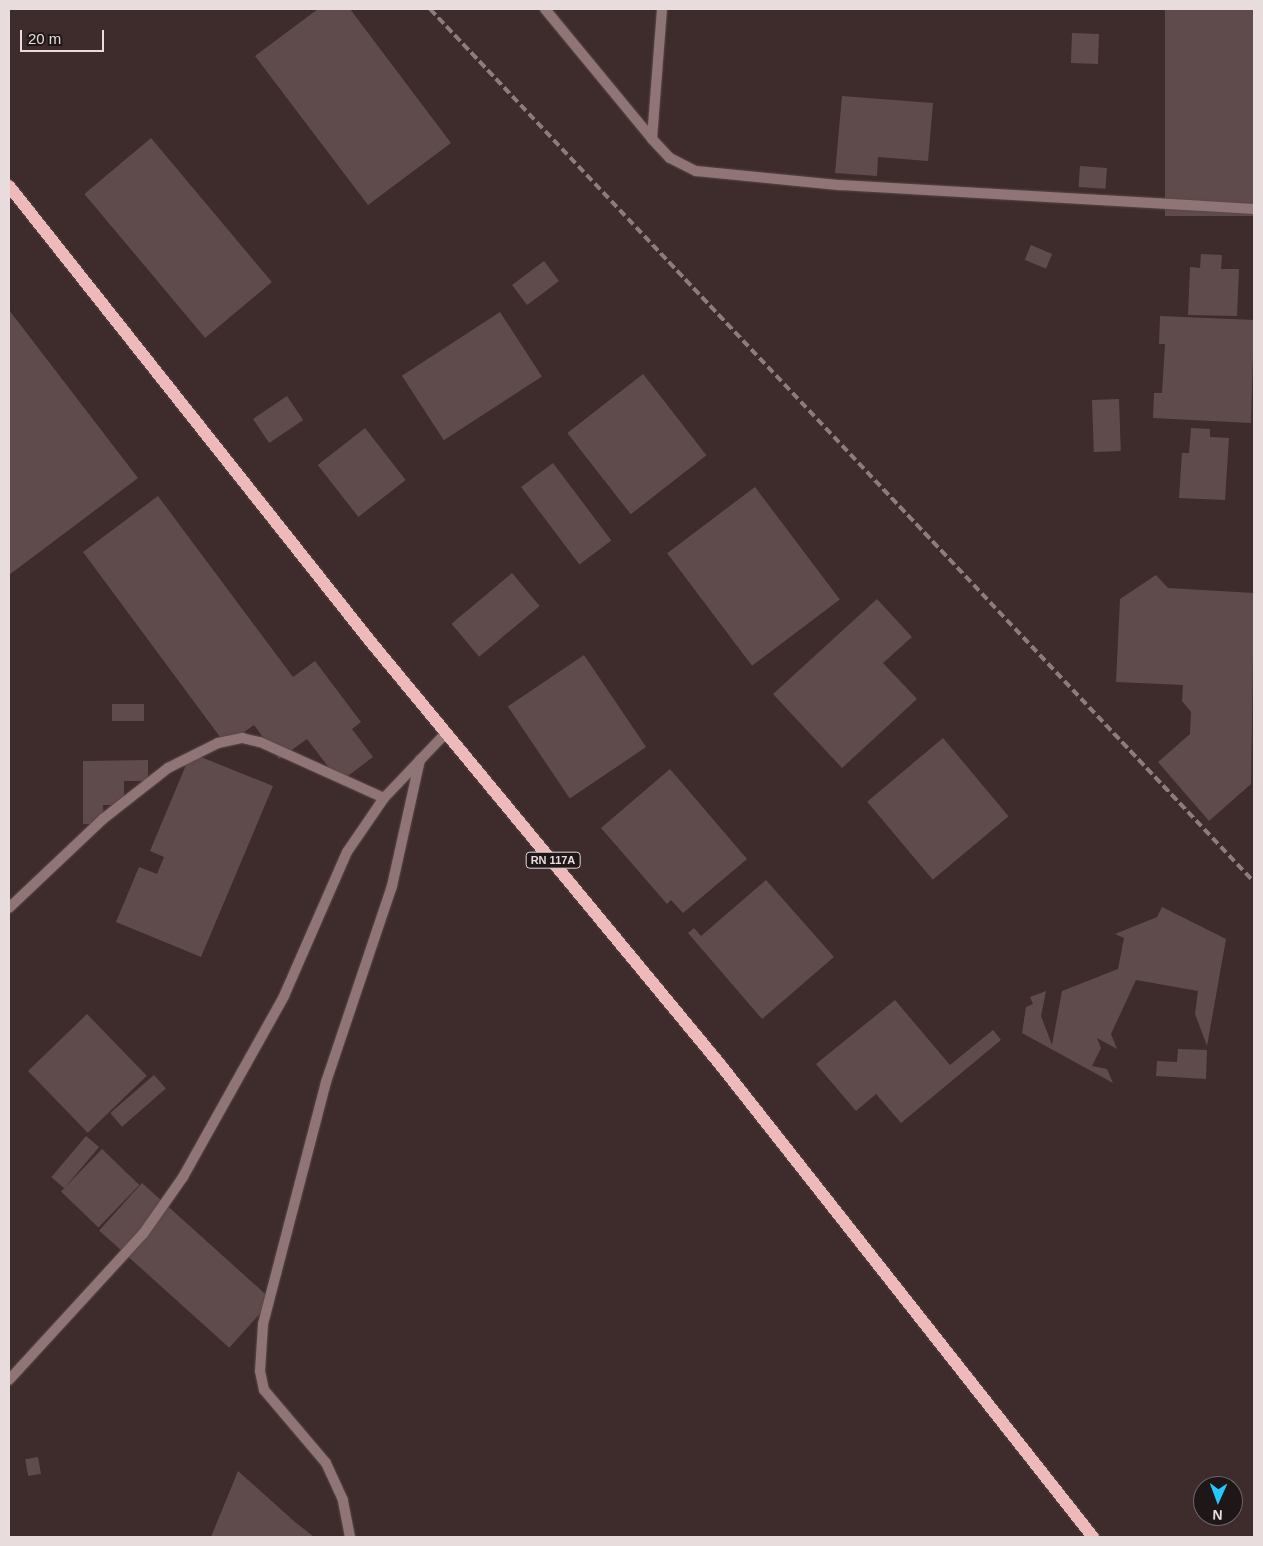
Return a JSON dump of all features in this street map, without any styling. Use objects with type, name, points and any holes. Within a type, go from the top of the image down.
[{"type":"main road","name":"RN 117A","points":[[9,186],[445,734],[718,1063],[1093,1537]]},
{"type":"street","points":[[546,9],[652,139],[670,158],[696,171],[840,185],[1254,209]]},
{"type":"street","points":[[652,139],[662,9]]},
{"type":"street","points":[[9,1380],[143,1234],[183,1177],[284,996],[347,852],[384,798],[445,734]]},
{"type":"street","points":[[9,908],[44,871],[168,768],[218,743],[242,738],[260,742],[384,798]]},
{"type":"street","points":[[350,1537],[343,1500],[326,1463],[264,1390],[260,1371],[263,1324],[326,1082],[392,886],[420,760]]},
{"type":"building","points":[[318,9],[350,9],[451,143],[368,205],[255,56]]},
{"type":"building","points":[[1165,9],[1254,9],[1254,216],[1165,216]]},
{"type":"building","points":[[1072,33],[1099,34],[1098,64],[1071,63]]},
{"type":"building","points":[[842,96],[933,103],[928,161],[878,157],[877,176],[835,173]]},
{"type":"building","points":[[151,138],[272,282],[205,338],[84,194]]},
{"type":"building","points":[[1080,166],[1107,168],[1105,189],[1079,187]]},
{"type":"building","points":[[1031,245],[1052,254],[1046,269],[1025,260]]},
{"type":"building","points":[[1201,254],[1222,255],[1221,269],[1239,269],[1237,316],[1188,315],[1190,267],[1200,268]]},
{"type":"building","points":[[544,261],[559,281],[527,305],[512,285]]},
{"type":"building","points":[[9,310],[138,478],[9,575]]},
{"type":"building","points":[[500,312],[542,377],[444,440],[402,376]]},
{"type":"building","points":[[1160,316],[1254,320],[1251,423],[1153,418],[1154,393],[1162,393],[1165,344],[1159,344]]},
{"type":"building","points":[[643,374],[706,455],[631,514],[567,433]]},
{"type":"building","points":[[287,396],[303,420],[269,443],[253,419]]},
{"type":"building","points":[[1119,399],[1121,451],[1094,452],[1092,400]]},
{"type":"building","points":[[365,428],[406,480],[358,517],[318,465]]},
{"type":"building","points":[[1191,428],[1210,429],[1210,437],[1229,438],[1225,500],[1179,498],[1182,453],[1189,453]]},
{"type":"building","points":[[553,463],[611,540],[579,565],[521,487]]},
{"type":"building","points":[[755,487],[840,600],[752,666],[667,553]]},
{"type":"building","points":[[158,496],[293,677],[315,661],[361,722],[352,729],[373,757],[340,782],[307,739],[279,759],[254,725],[226,745],[83,552]]},
{"type":"building","points":[[512,573],[540,606],[479,657],[451,624]]},
{"type":"building","points":[[1156,575],[1168,588],[1254,593],[1251,784],[1209,821],[1158,762],[1190,734],[1191,712],[1182,701],[1183,685],[1116,682],[1120,599]]},
{"type":"building","points":[[877,599],[912,637],[883,663],[917,699],[842,768],[773,694]]},
{"type":"building","points":[[584,655],[646,747],[570,798],[508,706]]},
{"type":"building","points":[[112,704],[144,704],[144,721],[112,721]]},
{"type":"building","points":[[943,738],[1009,816],[933,880],[867,802]]},
{"type":"building","points":[[191,753],[273,786],[201,957],[116,922],[139,867],[157,874],[164,857],[150,851]]},
{"type":"building","points":[[148,760],[148,781],[124,781],[124,805],[103,805],[104,824],[83,824],[83,761]]},
{"type":"building","points":[[670,769],[747,859],[683,913],[671,900],[667,904],[601,828]]},
{"type":"building","points":[[766,880],[834,957],[762,1019],[688,933],[694,928],[701,936]]},
{"type":"building","points":[[1162,907],[1226,939],[1207,1046],[1195,1014],[1198,991],[1136,980],[1111,1034],[1117,1049],[1097,1038],[1101,1048],[1092,1066],[1107,1069],[1113,1083],[1022,1033],[1026,1007],[1033,1004],[1030,997],[1046,991],[1041,1016],[1052,1045],[1062,991],[1118,969],[1124,938],[1115,934],[1157,917]]},
{"type":"building","points":[[895,1000],[950,1065],[993,1030],[1001,1040],[901,1123],[876,1094],[856,1111],[816,1064]]},
{"type":"building","points":[[87,1014],[147,1076],[88,1133],[28,1071]]},
{"type":"building","points":[[1178,1049],[1207,1050],[1206,1079],[1156,1076],[1157,1061],[1177,1062]]},
{"type":"building","points":[[154,1075],[166,1089],[122,1127],[110,1113]]},
{"type":"building","points":[[86,1136],[99,1147],[64,1188],[51,1177]]},
{"type":"building","points":[[102,1149],[139,1185],[98,1228],[61,1191]]},
{"type":"building","points":[[142,1183],[272,1300],[229,1348],[99,1231]]},
{"type":"building","points":[[38,1457],[41,1474],[28,1476],[25,1459]]},
{"type":"building","points":[[238,1471],[295,1522],[314,1537],[211,1537]]},
{"type":"railway","points":[[430,9],[1254,882]]}]
